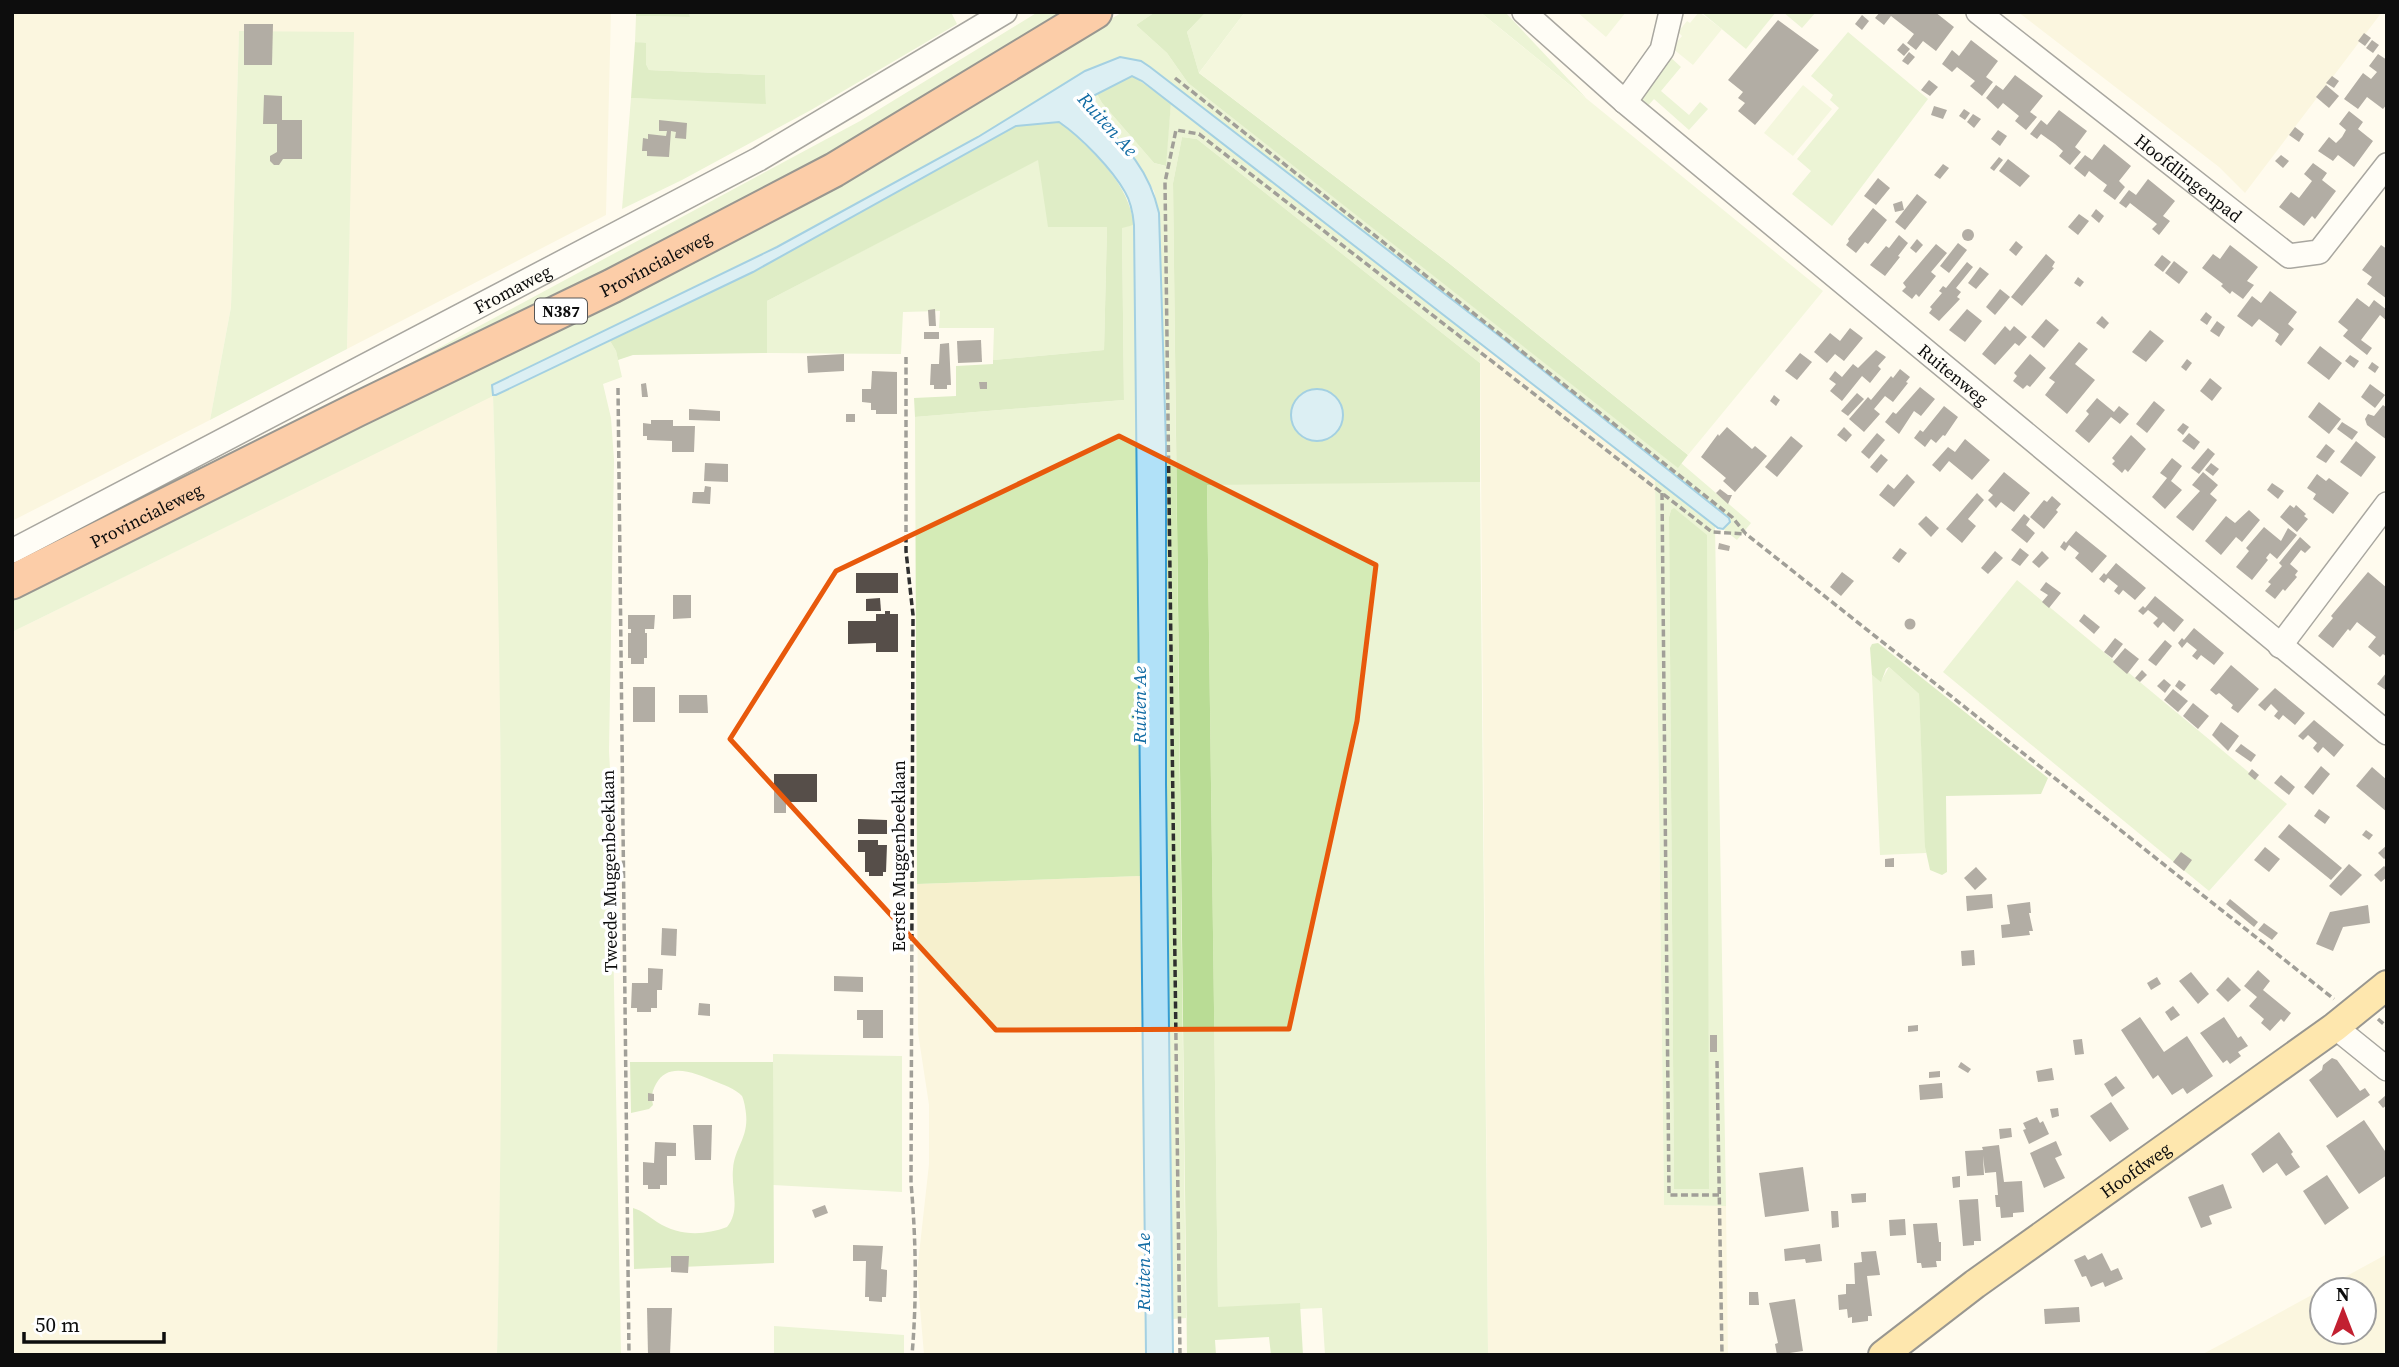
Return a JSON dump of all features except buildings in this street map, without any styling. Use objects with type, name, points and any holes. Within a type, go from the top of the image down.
[{"type":"highway","name":"Provincialeweg","points":[[12,582],[612,286],[834,170],[1095,12]]},
{"type":"main road","name":"Hoofdweg","points":[[1883,1355],[2040,1237],[2363,1007],[2387,985]]},
{"type":"street","name":"Fromaweg","points":[[12,551],[759,159],[1005,12]]},
{"type":"street","name":"Ruitenweg","points":[[1524,12],[1625,102],[2387,733]]},
{"type":"street","points":[[1625,102],[1662,50],[1671,12]]},
{"type":"street","name":"Hoofdlingenpad","points":[[1978,12],[2289,256],[2319,252],[2387,165]]},
{"type":"street","points":[[2280,646],[2387,503]]},
{"type":"street","points":[[2335,1027],[2387,1069]]},
{"type":"path","points":[[1175,78],[1732,517],[1746,534],[2338,1002],[2363,1007]]},
{"type":"path","points":[[1180,1355],[1165,182],[1177,130],[1199,134],[1712,532],[1746,534]]},
{"type":"path","name":"Eerste Muggenbeeklaan","points":[[906,358],[906,551],[913,615],[911,1183],[915,1224],[916,1309],[912,1355]]},
{"type":"path","name":"Tweede Muggenbeeklaan","points":[[618,388],[629,1355]]},
{"type":"path","points":[[1662,493],[1669,1195],[1719,1195]]},
{"type":"path","points":[[1717,1061],[1722,1355]]},
{"type":"highlighted area","points":[[1119,436],[1376,565],[1357,721],[1289,1029],[996,1030],[730,739],[836,571]]},
{"type":"shaded area","points":[[12,12],[611,12],[606,215],[347,349],[353,32],[239,32],[231,307],[210,420],[12,521]]},
{"type":"shaded area","points":[[2018,12],[2382,12],[2245,193],[2219,167]]},
{"type":"shaded area","points":[[1480,342],[1655,478],[1664,1205],[1726,1206],[1728,1355],[1488,1355]]},
{"type":"shaded area","points":[[493,395],[499,601],[503,946],[503,1114],[497,1355],[12,1355],[12,632]]},
{"type":"shaded area","points":[[1140,876],[1146,1355],[924,1355],[917,1272],[929,1164],[929,1105],[918,1033],[917,884]]},
{"type":"shaded area","points":[[2387,1254],[2387,1355],[2201,1355],[2308,1297],[2308,1346],[2378,1346],[2378,1276],[2346,1276]]},
{"type":"green space","points":[[636,12],[689,12],[690,17],[636,16]]},
{"type":"green space","points":[[689,12],[951,12],[957,24],[811,110],[682,180],[622,209],[631,98],[766,103],[765,75],[649,70],[646,64],[646,44],[635,42],[636,16],[690,17]]},
{"type":"green space","points":[[1038,12],[1075,12],[786,186],[292,427],[860,121]]},
{"type":"green space","points":[[1123,12],[1155,12],[1136,25],[1167,53],[1188,83],[1678,467],[1681,463],[1751,523],[1737,540],[1723,529],[1729,522],[1728,518],[1506,341],[1141,61],[1120,57],[1085,71],[978,137],[777,247],[492,385],[496,395],[610,341],[616,351],[622,377],[603,384],[611,418],[614,460],[609,751],[621,1355],[497,1355],[501,875],[493,396],[12,632],[12,592],[40,578],[79,568],[143,537],[172,514],[1035,62]]},
{"type":"green space","points":[[1155,12],[1206,12],[1187,32],[1199,73],[1450,264],[1688,455],[1678,468],[1188,83],[1167,53],[1136,25]]},
{"type":"green space","points":[[1206,12],[1245,12],[1199,73],[1187,32]]},
{"type":"green space","points":[[1245,12],[1480,12],[1823,291],[1688,455],[1450,264],[1199,73]]},
{"type":"green space","points":[[1480,12],[1505,12],[1586,98]]},
{"type":"green space","points":[[1577,12],[1626,12],[1606,37]]},
{"type":"green space","points":[[1699,12],[1722,29],[1693,65],[1672,48],[1682,36],[1678,32]]},
{"type":"green space","points":[[1701,12],[1776,12],[1746,49]]},
{"type":"green space","points":[[1783,12],[1816,12],[1802,28]]},
{"type":"green space","points":[[239,31],[354,32],[347,349],[210,420],[231,307]]},
{"type":"green space","points":[[1848,32],[1928,99],[1832,226],[1792,194],[1811,171],[1797,159],[1839,108],[1830,100],[1833,95],[1811,76]]},
{"type":"green space","points":[[635,42],[646,43],[646,64],[649,70],[765,75],[766,104],[631,98]]},
{"type":"green space","points":[[1669,56],[1681,67],[1661,91],[1689,115],[1700,102],[1708,109],[1689,130],[1654,99],[1645,109],[1641,103],[1641,96]]},
{"type":"green space","points":[[1133,76],[1171,103],[1166,166],[1154,163],[1097,94]]},
{"type":"green space","points":[[1803,85],[1832,109],[1793,156],[1764,133]]},
{"type":"green space","points":[[1097,94],[1154,163],[1165,166],[1171,103],[1480,342],[1480,363],[1197,139],[1182,137],[1173,183],[1186,1318],[1173,1319],[1166,784],[1166,444],[1159,213],[1154,191],[1120,141],[1088,109],[1087,104]]},
{"type":"green space","points":[[1059,122],[1067,127],[1110,171],[1126,196],[1131,210],[1134,225],[1122,228],[1124,400],[915,417],[914,398],[956,396],[956,366],[1104,350],[1107,227],[1048,227],[1038,160],[767,301],[767,353],[633,355],[618,360],[610,341],[753,272],[1016,126]]},
{"type":"green space","points":[[1182,137],[1197,139],[1480,363],[1480,482],[1207,485],[1218,1307],[1300,1303],[1303,1355],[1271,1355],[1269,1337],[1215,1340],[1216,1355],[1187,1355],[1173,183]]},
{"type":"green space","points":[[1038,159],[1107,227],[1104,350],[993,360],[994,328],[939,328],[940,311],[903,312],[901,354],[767,353],[767,301]]},
{"type":"green space","points":[[1134,225],[1140,876],[917,884],[915,417],[1124,400],[1122,227]]},
{"type":"green space","points":[[1655,478],[1715,525],[1726,1206],[1664,1205]],"holes":[[[1671,510],[1708,1189],[1674,1188]]]},
{"type":"green space","points":[[1480,482],[1488,1355],[1325,1355],[1322,1308],[1300,1309],[1299,1304],[1218,1308],[1207,484]]},
{"type":"green space","points":[[1674,508],[1707,535],[1709,1189],[1674,1189],[1669,517]]},
{"type":"green space","points":[[2017,580],[2287,804],[2209,891],[1943,672]]},
{"type":"green space","points":[[1878,643],[2048,778],[2041,794],[1946,796],[1947,872],[1942,875],[1930,870],[1925,847],[1919,694],[1889,667],[1881,682],[1872,675],[1870,648],[1872,644]]},
{"type":"green space","points":[[1889,667],[1919,694],[1926,853],[1880,855],[1872,675],[1881,681]]},
{"type":"green space","points":[[773,1054],[902,1056],[902,1192],[773,1185]]},
{"type":"green space","points":[[630,1062],[773,1062],[774,1263],[634,1269],[633,1208],[665,1227],[682,1232],[709,1232],[727,1227],[734,1214],[734,1161],[746,1126],[746,1117],[742,1097],[736,1091],[699,1075],[682,1071],[667,1073],[661,1077],[653,1092],[653,1105],[649,1109],[631,1113]]},
{"type":"green space","points":[[774,1326],[904,1335],[904,1355],[774,1355]]},
{"type":"water","points":[[1120,57],[1141,61],[1150,67],[1506,341],[1729,518],[1730,522],[1723,529],[1718,528],[1142,81],[1132,76],[1091,97],[1087,104],[1088,109],[1123,144],[1141,168],[1159,213],[1166,444],[1166,784],[1173,1355],[1146,1355],[1134,225],[1129,200],[1112,173],[1077,136],[1059,122],[1016,126],[753,272],[496,395],[493,395],[492,385],[777,247],[978,137],[1085,71]]},
{"type":"water","points":[[1317,389],[1327,391],[1335,397],[1341,405],[1341,425],[1335,433],[1327,439],[1317,441],[1307,439],[1299,433],[1293,425],[1291,415],[1293,405],[1299,397],[1307,391]]},
{"type":"water label","name":"Ruiten Ae","points":[[1108,124]]},
{"type":"water label","name":"Ruiten Ae","points":[[1139,705]]},
{"type":"water label","name":"Ruiten Ae","points":[[1143,1272]]}]
